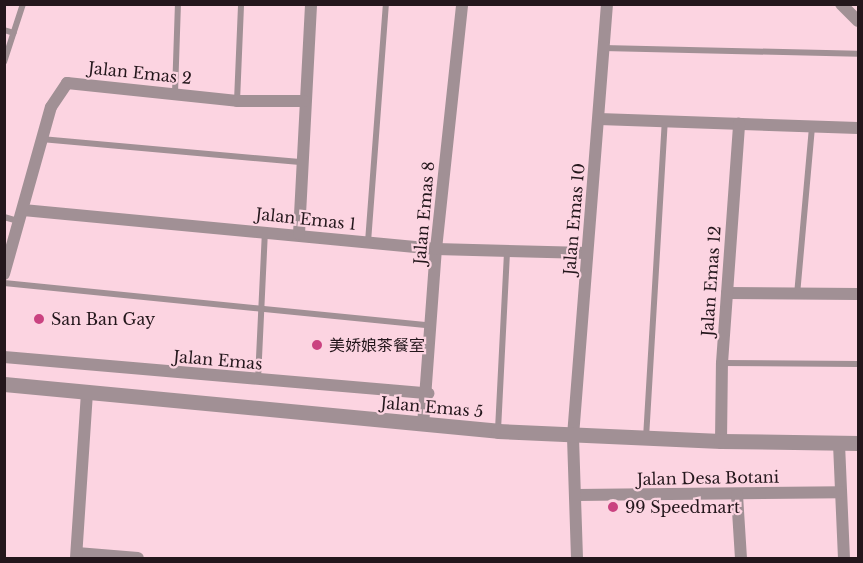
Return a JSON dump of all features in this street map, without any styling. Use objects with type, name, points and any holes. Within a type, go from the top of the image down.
[{"type":"street","points":[[298,234],[300,162],[311,4]]},
{"type":"street","name":"Jalan Emas 8","points":[[423,425],[433,326],[436,249],[462,4]]},
{"type":"street","name":"Jalan Emas 10","points":[[577,558],[573,436],[607,4]]},
{"type":"street","points":[[841,4],[858,21]]},
{"type":"street","name":"Jalan Emas 2","points":[[4,274],[41,139],[56,95],[67,83],[237,101],[304,101]]},
{"type":"street","points":[[599,119],[858,128]]},
{"type":"street","name":"Jalan Emas 12","points":[[721,441],[722,363],[739,124]]},
{"type":"street","name":"Jalan Emas 1","points":[[21,216],[265,231],[436,249],[587,253]]},
{"type":"street","points":[[727,293],[797,296],[858,294]]},
{"type":"street","name":"Jalan Emas","points":[[4,357],[428,393]]},
{"type":"street","name":"Jalan Emas 5","points":[[4,384],[87,394],[498,431],[721,441],[858,443]]},
{"type":"street","points":[[87,394],[76,556],[138,558]]},
{"type":"street","points":[[839,444],[844,558]]},
{"type":"street","name":"Jalan Desa Botani","points":[[576,495],[737,495],[841,492]]},
{"type":"street","points":[[737,495],[741,558]]},
{"type":"lane","points":[[4,62],[23,4]]},
{"type":"lane","points":[[175,93],[178,4]]},
{"type":"lane","points":[[237,101],[242,4]]},
{"type":"lane","points":[[368,242],[386,4]]},
{"type":"lane","points":[[4,30],[14,33]]},
{"type":"lane","points":[[603,48],[858,54]]},
{"type":"lane","points":[[646,438],[665,122]]},
{"type":"lane","points":[[797,296],[812,125]]},
{"type":"lane","points":[[41,139],[300,162]]},
{"type":"lane","points":[[4,217],[21,216]]},
{"type":"lane","points":[[258,380],[265,231]]},
{"type":"lane","points":[[498,431],[507,252]]},
{"type":"lane","points":[[4,283],[433,326]]},
{"type":"lane","points":[[722,363],[858,364]]},
{"type":"place","name":"San Ban Gay","points":[[39,319]]},
{"type":"place","name":"美娇娘茶餐室","points":[[317,345]]},
{"type":"place","name":"99 Speedmart","points":[[613,507]]}]
